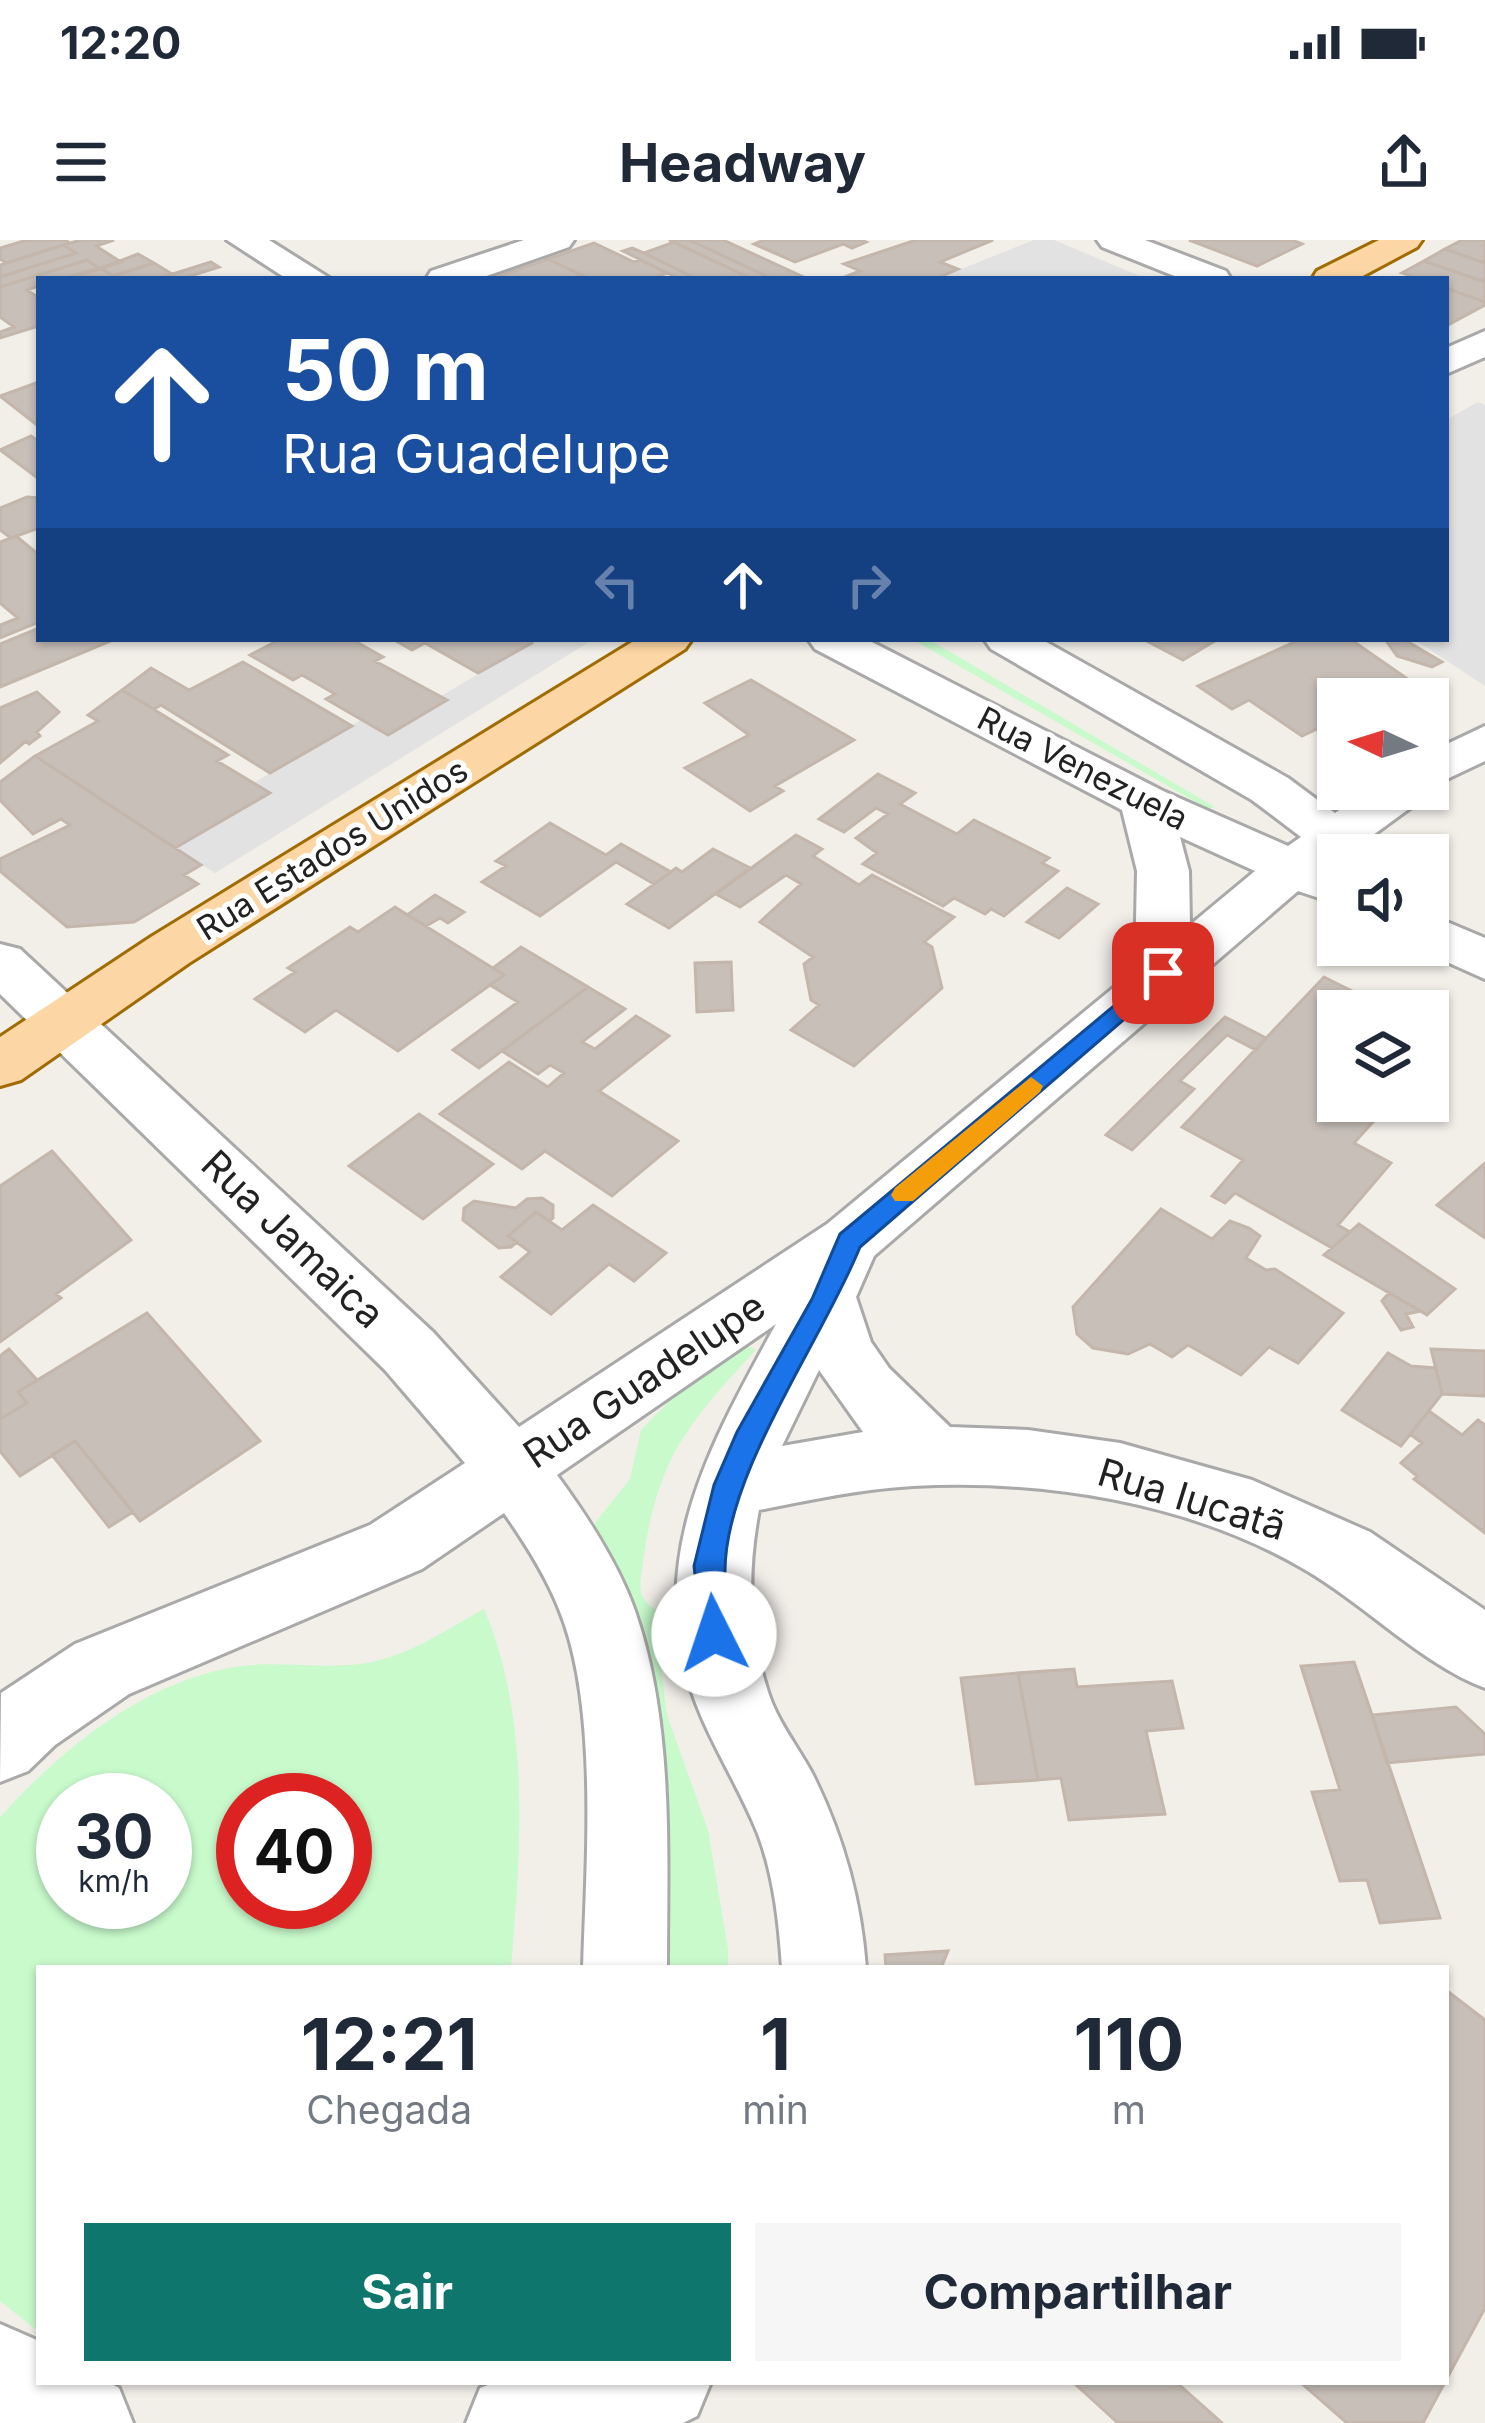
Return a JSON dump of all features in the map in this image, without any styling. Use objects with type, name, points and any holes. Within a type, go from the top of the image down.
[{"type":"main road","points":[[1336,276],[1405,240]]},
{"type":"main road","name":"Rua Estados Unidos","points":[[0,1065],[664,642]]},
{"type":"street","points":[[244,240],[308,276]]},
{"type":"street","points":[[453,276],[557,240]]},
{"type":"street","points":[[1114,240],[1205,276]]},
{"type":"street","points":[[1449,364],[1485,341]]},
{"type":"street","points":[[1449,368],[1485,386]]},
{"type":"street","name":"Rua Venezuela","points":[[837,642],[1145,802],[1317,857]]},
{"type":"street","name":"Rua Venezuela","points":[[1012,642],[1270,789],[1317,844]]},
{"type":"street","points":[[1449,761],[1485,741]]},
{"type":"street","points":[[1145,802],[1162,871],[1163,973]]},
{"type":"street","name":"Rua Guadelupe","points":[[1358,834],[1381,810]]},
{"type":"street","name":"Rua Guadelupe","points":[[625,1965],[627,1841],[614,1680],[598,1611],[561,1537],[512,1468],[837,1271],[1163,973],[1317,870]]},
{"type":"street","name":"Rua Jamaica","points":[[0,962],[409,1351],[512,1468]]},
{"type":"street","points":[[837,1271],[830,1329],[859,1385],[935,1456]]},
{"type":"street","points":[[823,1965],[802,1842],[730,1696],[714,1634],[709,1566],[729,1485],[748,1440],[837,1271]]},
{"type":"street","name":"Rua Iucatã","points":[[729,1485],[935,1456],[1067,1462],[1217,1500],[1294,1528],[1387,1580],[1485,1654]]},
{"type":"street","points":[[0,1745],[28,1719],[102,1669],[396,1546],[512,1468]]},
{"type":"street","points":[[0,2372],[84,2423]]},
{"type":"street","points":[[515,2423],[647,2395]]},
{"type":"green space","points":[[917,642],[933,642],[1215,807],[1208,809]]},
{"type":"green space","points":[[731,1338],[756,1350],[694,1422],[667,1469],[649,1526],[640,1586],[644,1599],[664,1618],[660,1661],[667,1715],[708,1830],[728,1965],[663,1965],[624,1584],[592,1527],[630,1479],[641,1430]]},
{"type":"green space","points":[[484,1609],[499,1651],[516,1740],[519,1832],[511,1965],[36,1965],[36,2330],[0,2301],[0,1817],[36,1780],[36,1929],[192,1929],[192,1773],[43,1773],[133,1705],[196,1677],[244,1666],[368,1663],[403,1652]]},
{"type":"shaded area","points":[[1034,240],[1054,240],[1140,276],[944,276]]},
{"type":"shaded area","points":[[1478,402],[1485,405],[1485,686],[1419,642],[1449,642],[1449,418]]},
{"type":"shaded area","points":[[533,642],[589,642],[215,873],[175,848],[269,793],[253,783],[361,720],[388,735],[446,701],[441,696]]},
{"type":"building","points":[[27,240],[70,243],[6,263],[0,259],[0,248]]},
{"type":"building","points":[[114,240],[96,246],[121,262],[100,269],[87,260],[0,287],[0,277],[76,253],[63,245]]},
{"type":"building","points":[[669,240],[689,240],[767,276],[746,276]]},
{"type":"building","points":[[689,240],[723,240],[801,276],[767,276]]},
{"type":"building","points":[[764,240],[866,242],[852,248],[843,244],[795,262],[754,244]]},
{"type":"building","points":[[916,240],[993,240],[940,262],[958,269],[942,276],[848,276],[860,271],[844,264]]},
{"type":"building","points":[[1189,240],[1292,240],[1302,244],[1257,266]]},
{"type":"building","points":[[1462,240],[1485,240],[1485,263],[1445,249]]},
{"type":"building","points":[[674,242],[746,276],[691,276],[644,253]]},
{"type":"building","points":[[594,243],[667,273],[584,276],[548,259]]},
{"type":"building","points":[[63,245],[76,253],[0,277],[0,265]]},
{"type":"building","points":[[632,248],[691,276],[674,276],[623,251]]},
{"type":"building","points":[[1445,249],[1485,263],[1485,282],[1424,261]]},
{"type":"building","points":[[138,254],[154,263],[113,276],[101,268]]},
{"type":"building","points":[[548,259],[581,275],[578,276],[500,276]]},
{"type":"building","points":[[87,260],[100,269],[73,276],[36,276],[36,287],[27,290],[36,296],[36,327],[0,338],[0,332],[14,327],[0,317],[0,287]]},
{"type":"building","points":[[1424,261],[1485,282],[1485,302],[1449,289],[1449,276],[1402,273]]},
{"type":"building","points":[[211,262],[219,267],[190,276],[167,276]]},
{"type":"building","points":[[154,263],[172,274],[166,276],[113,276]]},
{"type":"building","points":[[101,268],[113,276],[72,276]]},
{"type":"building","points":[[1449,289],[1485,305],[1449,324]]},
{"type":"building","points":[[36,383],[36,424],[0,396]]},
{"type":"building","points":[[31,436],[36,440],[36,477],[0,450]]},
{"type":"building","points":[[36,498],[36,529],[11,538],[0,530],[0,508]]},
{"type":"building","points":[[16,536],[36,553],[36,623],[0,638],[0,625],[18,618],[0,603],[0,542]]},
{"type":"building","points":[[36,629],[36,642],[108,642],[0,687],[0,644]]},
{"type":"building","points":[[275,642],[356,642],[383,657],[375,661],[447,700],[388,735],[326,699],[335,694],[302,675],[293,680],[250,655]]},
{"type":"building","points":[[398,642],[532,643],[478,673],[425,643],[412,650]]},
{"type":"building","points":[[1149,642],[1213,642],[1183,660]]},
{"type":"building","points":[[1294,642],[1354,642],[1406,678],[1317,678],[1317,729],[1302,736],[1249,700],[1232,709],[1198,686]]},
{"type":"building","points":[[1387,642],[1408,642],[1442,662],[1432,667],[1397,656]]},
{"type":"building","points":[[243,662],[352,726],[270,773],[161,705],[154,709],[122,690],[151,668],[189,690]]},
{"type":"building","points":[[751,680],[854,740],[775,786],[783,791],[750,811],[685,768],[749,735],[705,703]]},
{"type":"building","points":[[122,690],[228,755],[217,761],[270,793],[175,848],[35,756],[98,721],[88,715]]},
{"type":"building","points":[[37,692],[59,712],[37,732],[40,736],[29,744],[26,741],[0,763],[0,708]]},
{"type":"building","points":[[35,756],[201,865],[184,875],[198,884],[134,922],[67,927],[0,871],[0,859],[70,825],[61,819],[33,834],[0,800],[0,782]]},
{"type":"building","points":[[878,774],[915,793],[900,804],[957,834],[974,820],[1049,858],[1042,863],[1058,871],[1004,916],[991,909],[985,914],[954,898],[943,906],[863,864],[877,853],[856,838],[888,814],[876,808],[844,832],[819,819]]},
{"type":"building","points":[[550,823],[606,855],[621,844],[671,872],[654,884],[616,862],[540,916],[482,882],[506,866],[496,861]]},
{"type":"building","points":[[796,835],[822,849],[813,856],[859,885],[872,875],[954,917],[924,942],[932,947],[942,988],[854,1066],[791,1030],[819,1005],[811,1000],[804,964],[813,957],[760,922],[801,884],[786,875],[740,907],[716,894]]},
{"type":"building","points":[[713,849],[750,868],[669,928],[627,904],[676,868],[682,872]]},
{"type":"building","points":[[1067,888],[1098,904],[1059,938],[1027,922]]},
{"type":"building","points":[[435,895],[464,912],[448,923],[440,918],[426,926],[407,915]]},
{"type":"building","points":[[395,907],[504,975],[398,1051],[336,1010],[305,1032],[255,999],[295,972],[288,968],[350,927],[358,932]]},
{"type":"building","points":[[521,947],[588,987],[479,1068],[453,1050],[518,1002],[490,985],[504,975],[493,968]]},
{"type":"building","points":[[731,962],[733,1010],[697,1012],[695,963]]},
{"type":"building","points":[[1324,977],[1350,990],[1317,990],[1317,1122],[1373,1122],[1354,1143],[1391,1163],[1338,1225],[1350,1232],[1332,1248],[1235,1193],[1225,1203],[1212,1196],[1243,1160],[1182,1127]]},
{"type":"building","points":[[588,987],[625,1009],[582,1042],[595,1049],[636,1016],[669,1036],[599,1091],[678,1141],[612,1196],[545,1151],[522,1169],[440,1114],[509,1062],[548,1087],[564,1073],[550,1065],[538,1074],[502,1051]]},
{"type":"building","points":[[1225,1017],[1266,1038],[1256,1050],[1227,1035],[1180,1081],[1194,1089],[1132,1150],[1106,1135]]},
{"type":"building","points":[[419,1114],[493,1164],[423,1219],[349,1166]]},
{"type":"building","points":[[52,1151],[131,1240],[0,1342],[0,1186]]},
{"type":"building","points":[[1485,1163],[1485,1238],[1437,1205]]},
{"type":"building","points":[[542,1198],[553,1205],[553,1218],[549,1221],[536,1212],[508,1236],[517,1242],[511,1247],[499,1248],[463,1220],[464,1208],[474,1201],[516,1208],[527,1199]]},
{"type":"building","points":[[593,1205],[666,1253],[634,1281],[609,1264],[551,1314],[501,1277],[530,1252],[508,1236],[536,1212],[562,1230]]},
{"type":"building","points":[[1161,1209],[1212,1239],[1230,1221],[1249,1228],[1260,1236],[1246,1258],[1266,1270],[1275,1269],[1343,1313],[1298,1363],[1269,1347],[1241,1375],[1188,1345],[1172,1357],[1150,1344],[1128,1354],[1093,1348],[1077,1334],[1073,1307]]},
{"type":"building","points":[[1359,1224],[1455,1289],[1427,1315],[1324,1255]]},
{"type":"building","points":[[1389,1293],[1421,1311],[1406,1314],[1413,1327],[1401,1330],[1382,1301]]},
{"type":"building","points":[[147,1313],[260,1441],[140,1521],[75,1441],[20,1476],[0,1451],[0,1419],[27,1403],[18,1392]]},
{"type":"building","points":[[9,1349],[37,1380],[18,1392],[27,1403],[0,1419],[0,1356]]},
{"type":"building","points":[[1431,1349],[1485,1351],[1485,1396],[1442,1394]]},
{"type":"building","points":[[1388,1353],[1411,1366],[1436,1368],[1442,1394],[1401,1446],[1342,1410]]},
{"type":"building","points":[[1429,1411],[1462,1435],[1478,1420],[1485,1425],[1485,1533],[1414,1479],[1417,1476],[1401,1463],[1422,1443],[1410,1434]]},
{"type":"building","points":[[75,1441],[133,1512],[109,1527],[52,1455]]},
{"type":"building","points":[[1354,1662],[1440,1918],[1380,1923],[1367,1880],[1340,1881],[1312,1792],[1340,1790],[1301,1666]]},
{"type":"building","points":[[1074,1669],[1077,1687],[1172,1681],[1183,1728],[1146,1731],[1165,1814],[1069,1820],[1061,1778],[1038,1780],[1018,1673]]},
{"type":"building","points":[[1018,1673],[1038,1780],[976,1784],[961,1678]]},
{"type":"building","points":[[1456,1707],[1485,1734],[1485,1754],[1387,1763],[1372,1715]]},
{"type":"building","points":[[948,1951],[942,1965],[886,1965],[885,1955]]},
{"type":"building","points":[[1449,1992],[1485,2020],[1485,2308],[1449,2374]]},
{"type":"building","points":[[1076,2385],[1179,2385],[1222,2423],[1118,2423]]},
{"type":"building","points":[[1303,2385],[1443,2385],[1423,2423],[1347,2423]]},
{"type":"slow traffic","points":[[904,1195],[1031,1086]]},
{"type":"route","points":[[714,1634],[709,1566],[729,1485],[748,1440],[825,1300],[849,1241],[1163,973]]}]
